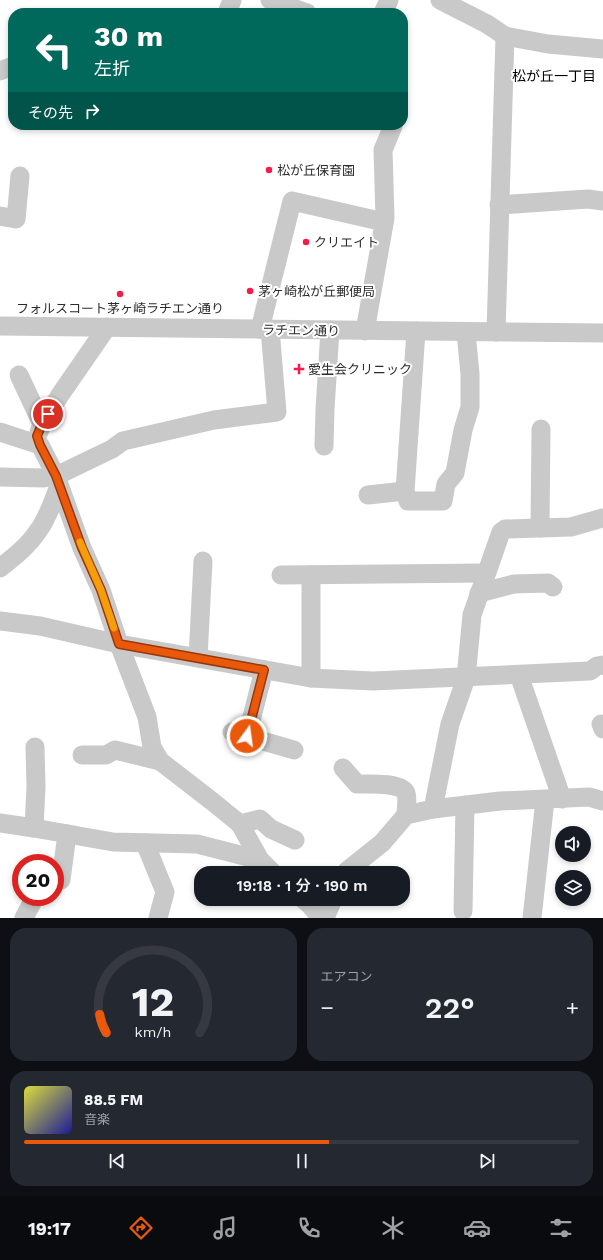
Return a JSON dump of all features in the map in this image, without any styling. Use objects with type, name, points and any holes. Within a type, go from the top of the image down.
[{"type":"street","points":[[270,0],[293,8]]},
{"type":"street","points":[[440,0],[487,24],[505,36],[548,44],[603,50]]},
{"type":"street","points":[[496,332],[505,36]]},
{"type":"street","points":[[365,330],[384,222],[383,150],[390,130]]},
{"type":"street","points":[[0,216],[16,219],[20,176]]},
{"type":"street","points":[[499,205],[588,199],[603,201]]},
{"type":"street","points":[[0,477],[44,478],[57,481],[123,441],[214,420],[276,412],[265,329],[292,201],[384,222]]},
{"type":"street","name":"ラチエン通り","points":[[0,326],[603,333]]},
{"type":"street","points":[[107,327],[60,395],[42,424],[37,436],[57,481],[82,548],[101,590],[146,717],[152,747],[160,761],[240,824],[266,866]]},
{"type":"street","points":[[324,446],[330,330]]},
{"type":"street","points":[[416,331],[405,491],[408,501],[443,501],[446,484],[455,473],[463,430],[470,407],[470,374],[466,332]]},
{"type":"street","points":[[19,375],[42,424]]},
{"type":"street","points":[[540,528],[541,429]]},
{"type":"street","points":[[0,432],[40,445]]},
{"type":"street","points":[[0,568],[22,550],[38,531],[50,508],[57,481]]},
{"type":"street","points":[[368,495],[405,491]]},
{"type":"street","points":[[433,809],[450,724],[466,678],[472,615],[501,532],[505,529],[571,527],[603,518]]},
{"type":"street","points":[[198,658],[203,561]]},
{"type":"street","points":[[281,575],[486,573]]},
{"type":"street","points":[[311,575],[311,678]]},
{"type":"street","points":[[479,593],[514,584],[548,583],[553,587]]},
{"type":"street","points":[[0,621],[40,626],[119,644],[311,678],[373,681],[466,678],[590,671],[597,666],[603,665]]},
{"type":"street","points":[[264,670],[240,734],[294,750]]},
{"type":"street","points":[[519,675],[554,799],[532,918]]},
{"type":"street","points":[[34,828],[36,787],[35,746]]},
{"type":"street","points":[[82,755],[106,755],[115,750],[160,761]]},
{"type":"street","points":[[343,768],[357,784],[397,785],[404,789],[406,794],[406,815]]},
{"type":"street","points":[[353,866],[382,843],[406,815],[433,809],[500,801],[589,797],[603,801]]},
{"type":"street","points":[[463,911],[465,805]]},
{"type":"street","points":[[240,824],[260,819],[271,829],[295,840]]},
{"type":"street","points":[[0,823],[113,842],[197,844],[266,866]]},
{"type":"street","points":[[64,857],[67,834]]},
{"type":"street","points":[[145,843],[165,892],[158,918]]},
{"type":"street","points":[[24,918],[30,906]]},
{"type":"street","points":[[311,906],[321,918]]},
{"type":"street","points":[[326,918],[330,906]]},
{"type":"slow traffic","points":[[80,542],[101,590],[114,628]]},
{"type":"place","name":"松が丘保育園","points":[[269,170]]},
{"type":"place","name":"クリエイト","points":[[306,242]]},
{"type":"place","name":"茅ヶ崎松が丘郵便局","points":[[250,291]]},
{"type":"place","name":"フォルスコート茅ヶ崎ラチエン通り","points":[[120,294]]},
{"type":"place","name":"愛生会クリニック","points":[[299,369]]},
{"type":"district","name":"松が丘一丁目","points":[[554,76]]},
{"type":"route","points":[[48,414],[37,436],[56,476],[82,548],[101,590],[119,644],[264,670],[247,736]]}]
